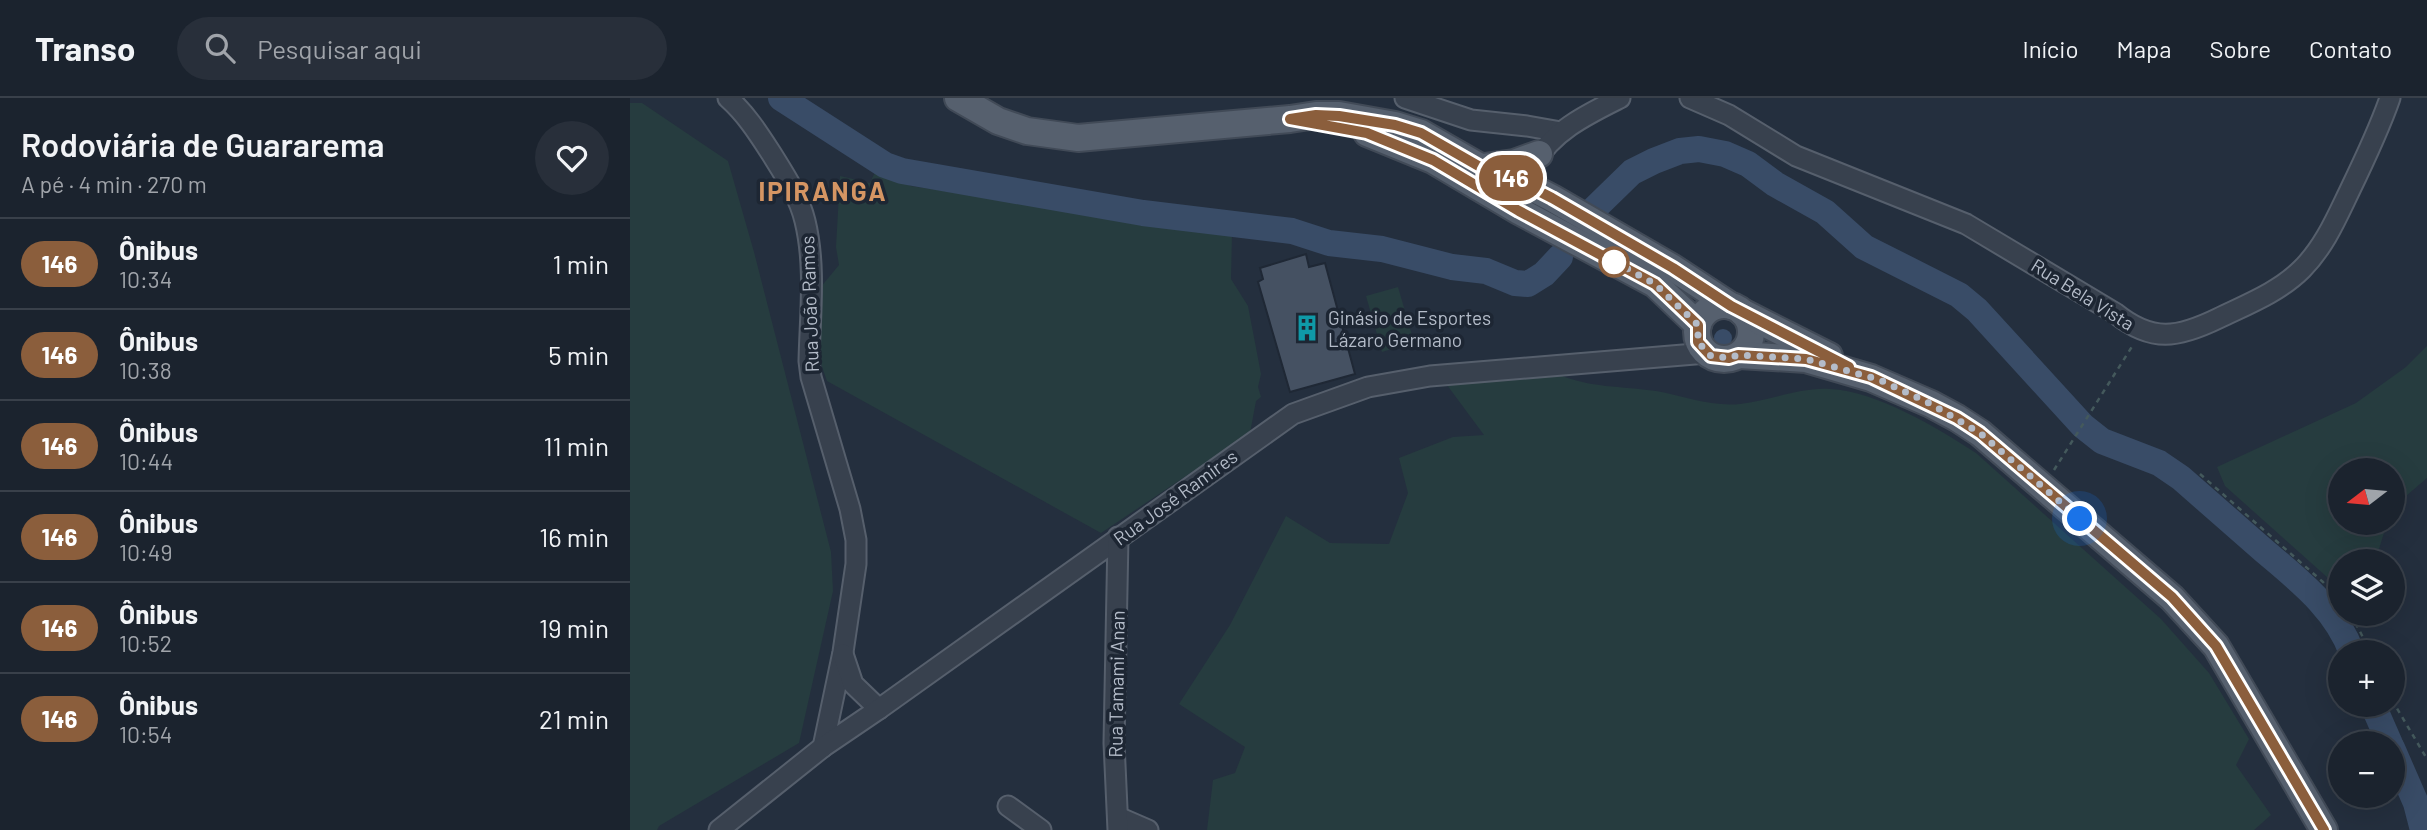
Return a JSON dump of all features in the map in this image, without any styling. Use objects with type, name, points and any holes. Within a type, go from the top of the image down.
[{"type":"main road","points":[[958,98],[998,121],[1027,131],[1078,138],[1114,137],[1316,115],[1395,125],[1421,133],[1482,168],[1523,183],[1552,198],[1673,268],[1737,309],[1957,418],[1980,433],[2172,597],[2216,646],[2324,830]]},
{"type":"main road","points":[[1290,119],[1367,133],[1411,149],[1655,284],[1698,325]]},
{"type":"main road","points":[[1482,168],[1514,163],[1548,144]]},
{"type":"main road","points":[[1548,144],[1544,177],[1552,198]]},
{"type":"main road","points":[[1738,355],[1746,348],[1750,339],[1749,326],[1737,309],[1719,305],[1710,308],[1702,315],[1698,325],[1698,342],[1711,356],[1806,359],[1871,377]]},
{"type":"street","name":"Rua João Ramos","points":[[728,98],[743,111],[770,151],[795,192],[805,219],[811,260],[811,377],[850,509],[856,540],[856,564],[843,653],[822,747]]},
{"type":"street","points":[[1405,98],[1471,120],[1527,126],[1548,144]]},
{"type":"street","points":[[1519,211],[1523,183],[1548,144],[1593,112],[1620,98]]},
{"type":"street","name":"Rua Bela Vista","points":[[1690,98],[1730,115],[1797,156],[1966,224],[2129,324],[2158,335],[2174,335],[2200,328],[2280,287],[2301,270],[2326,240],[2378,134],[2390,98]]},
{"type":"street","name":"Rua José Ramires","points":[[719,830],[822,747],[1293,414],[1368,387],[1430,376],[1707,353]]},
{"type":"street","name":"Rua Tamami Anan","points":[[1118,537],[1114,743],[1118,824]]},
{"type":"street","name":"Rua João Ramos","points":[[843,653],[853,684],[879,709]]},
{"type":"street","points":[[1007,806],[1041,830]]},
{"type":"street","points":[[1118,824],[1148,830]]},
{"type":"path","points":[[2043,487],[2143,331]]},
{"type":"path","points":[[2200,474],[2328,588]]},
{"type":"path","points":[[2402,717],[2427,759]]},
{"type":"green space","points":[[630,103],[642,103],[728,161],[831,552],[833,591],[799,743],[659,826],[657,830],[630,830]]},
{"type":"green space","points":[[875,172],[911,186],[1232,234],[1231,279],[1248,306],[1261,374],[1258,387],[1261,397],[1256,401],[1250,433],[1101,533],[827,381],[821,364],[820,288],[839,265],[836,247],[840,176],[870,183]]},
{"type":"green space","points":[[1398,287],[1414,342],[1382,352],[1366,296]]},
{"type":"green space","points":[[2427,346],[2427,478],[2405,497],[2405,458],[2328,458],[2328,536],[2383,536],[2379,549],[2328,549],[2328,578],[2225,486],[2217,467],[2356,403],[2406,367]]},
{"type":"green space","points":[[1557,374],[1594,384],[1656,391],[1730,405],[1819,389],[1848,391],[1906,412],[1961,443],[1976,453],[2161,619],[2209,673],[2249,739],[2236,765],[2271,815],[2254,830],[1207,830],[1213,780],[1235,773],[1245,747],[1179,704],[1230,625],[1286,516],[1330,543],[1389,544],[1408,493],[1399,458],[1453,437],[1484,435],[1447,385]]},
{"type":"water","points":[[1723,329],[1729,332],[1732,338],[1729,344],[1723,347],[1717,344],[1714,338],[1717,332]]},
{"type":"building","name":"Ginásio de Esportes Lázaro Germano","points":[[1306,254],[1309,267],[1325,263],[1355,374],[1290,392],[1258,282],[1263,279],[1260,268]]},
{"type":"waterway","points":[[781,98],[885,165],[902,171],[1143,213],[1292,231],[1329,243],[1382,249],[1452,267],[1486,271],[1515,283],[1528,284],[1544,274],[1560,257]]},
{"type":"waterway","points":[[1594,209],[1632,172],[1680,151],[1699,149],[1725,154],[1748,164],[1775,184],[1825,212],[1864,247],[1959,295],[1977,310],[2083,426],[2102,441],[2159,463],[2181,478],[2302,583],[2326,608],[2346,640]]},
{"type":"waterway","points":[[2378,717],[2384,731]]},
{"type":"waterway","points":[[2405,778],[2416,803],[2423,830]]},
{"type":"bus line","name":"146","points":[[1849,367],[1731,306],[1673,268],[1552,198],[1523,183],[1482,168],[1421,133],[1367,119],[1339,116],[1316,115],[1290,119],[1367,133],[1411,149],[1655,284],[1698,325],[1698,342],[1711,356],[1806,359],[1871,377],[1931,404],[1980,433],[2172,597],[2197,623],[2233,672],[2324,830]]},
{"type":"place","name":"Ginásio de Esportes Lázaro Germano","points":[[1307,328]]},
{"type":"district","name":"IPIRANGA","points":[[823,190]]},
{"type":"route","points":[[1614,262],[1610,259],[1655,284],[1698,325],[1698,342],[1711,356],[1806,359],[1880,380],[1931,404],[1980,433],[2080,519]]}]
